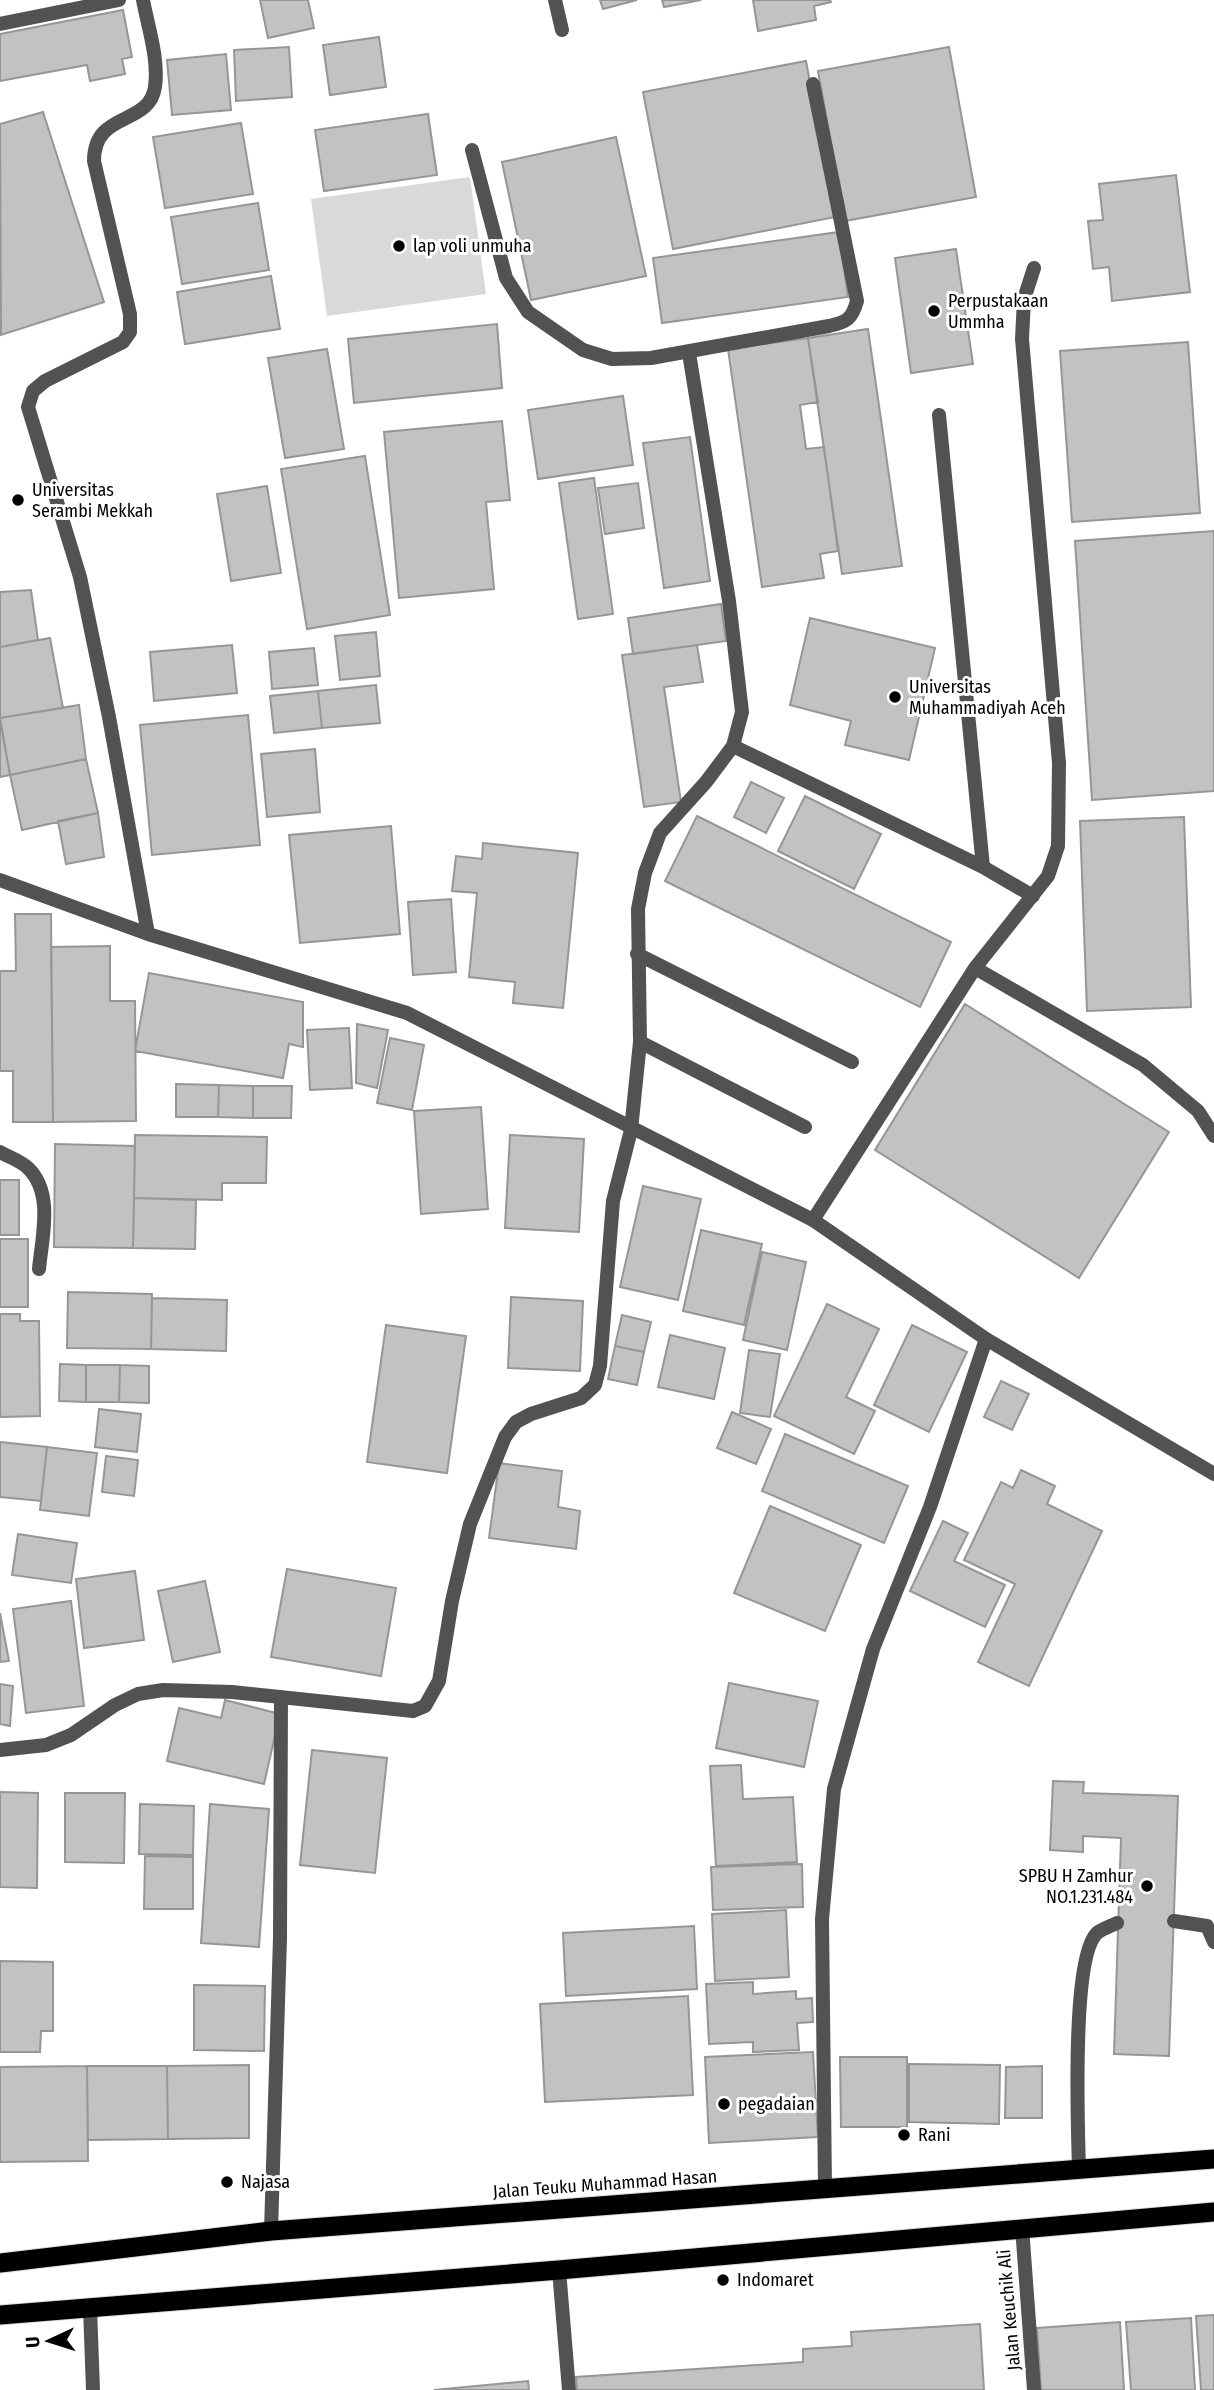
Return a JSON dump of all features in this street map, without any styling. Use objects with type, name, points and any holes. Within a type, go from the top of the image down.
[{"type":"highway","name":"Jalan Teuku Muhammad Hasan","points":[[0,2263],[271,2231],[1214,2159]]},
{"type":"highway","points":[[0,2315],[559,2270],[1214,2212]]},
{"type":"street","points":[[0,24],[119,0]]},
{"type":"street","points":[[144,0],[155,66],[155,89],[147,106],[99,134],[94,146],[94,161],[130,314],[130,332],[123,342],[45,381],[33,391],[28,407],[80,577],[109,717],[148,934]]},
{"type":"street","points":[[555,0],[562,30]]},
{"type":"street","points":[[472,150],[506,278],[528,312],[583,350],[612,359],[651,358],[829,326],[845,322],[853,316],[857,301],[814,84]]},
{"type":"street","points":[[813,1220],[975,968],[1048,876],[1058,846],[1059,776],[1022,338],[1024,299],[1034,268]]},
{"type":"street","points":[[0,1750],[46,1745],[71,1735],[115,1705],[138,1694],[163,1690],[281,1697],[413,1711],[425,1706],[439,1681],[452,1601],[470,1524],[505,1437],[516,1422],[581,1398],[595,1385],[600,1366],[613,1201],[631,1130],[640,1042],[638,909],[645,873],[660,833],[706,782],[733,746],[742,712],[738,663],[689,353]]},
{"type":"street","points":[[939,415],[983,867]]},
{"type":"street","points":[[733,746],[983,867],[1033,896]]},
{"type":"street","points":[[0,880],[148,934],[407,1013],[631,1130],[731,1175],[813,1220],[986,1339],[1214,1474]]},
{"type":"street","points":[[637,954],[852,1062]]},
{"type":"street","points":[[975,968],[1152,1071],[1198,1111],[1214,1136]]},
{"type":"street","points":[[640,1042],[805,1127]]},
{"type":"street","points":[[0,1152],[26,1166],[38,1179],[44,1198],[39,1269]]},
{"type":"street","points":[[825,2188],[822,1919],[834,1789],[873,1649],[930,1507],[986,1339]]},
{"type":"street","points":[[271,2231],[280,1938],[281,1697]]},
{"type":"street","points":[[1174,1921],[1207,1926],[1214,1942]]},
{"type":"street","points":[[1079,2170],[1080,2004],[1086,1958],[1096,1934],[1117,1923]]},
{"type":"street","name":"Jalan Keuchik Ali","points":[[1021,2227],[1034,2390]]},
{"type":"street","points":[[559,2270],[569,2390]]},
{"type":"street","points":[[90,2308],[93,2390]]},
{"type":"shaded area","name":"lap voli unmuha","points":[[470,177],[486,294],[327,316],[311,199]]},
{"type":"building","points":[[260,0],[308,0],[314,28],[268,38]]},
{"type":"building","points":[[600,0],[637,0],[603,9]]},
{"type":"building","points":[[662,0],[701,0],[664,7]]},
{"type":"building","points":[[753,0],[831,2],[814,6],[816,20],[758,31]]},
{"type":"building","points":[[123,10],[132,57],[122,59],[125,74],[90,81],[87,65],[0,81],[0,34]]},
{"type":"building","points":[[379,37],[386,87],[330,95],[323,45]]},
{"type":"building","points":[[289,47],[292,97],[236,101],[234,50]]},
{"type":"building","points":[[949,47],[976,197],[845,221],[818,71]]},
{"type":"building","points":[[226,54],[231,110],[172,115],[167,60]]},
{"type":"building","points":[[806,61],[835,217],[673,249],[643,92]]},
{"type":"building","points":[[43,112],[104,302],[1,335],[0,124]]},
{"type":"building","points":[[428,114],[437,175],[324,191],[315,130]]},
{"type":"building","points":[[241,123],[253,194],[165,208],[153,137]]},
{"type":"building","points":[[616,137],[646,276],[531,300],[502,162]]},
{"type":"building","points":[[1176,175],[1190,292],[1112,301],[1109,267],[1093,269],[1088,221],[1103,220],[1099,184]]},
{"type":"building","points":[[258,203],[269,270],[182,284],[171,217]]},
{"type":"building","points":[[839,232],[848,297],[662,323],[653,258]]},
{"type":"building","name":"Perpustakaan Ummha","points":[[956,249],[973,364],[911,373],[895,258]]},
{"type":"building","points":[[271,276],[280,329],[185,344],[177,292]]},
{"type":"building","points":[[497,324],[502,388],[354,403],[348,339]]},
{"type":"building","points":[[868,329],[902,566],[842,574],[808,338]]},
{"type":"building","points":[[808,338],[818,402],[800,405],[806,449],[824,447],[838,551],[820,554],[824,578],[762,587],[728,349]]},
{"type":"building","points":[[1188,342],[1200,513],[1072,522],[1060,351]]},
{"type":"building","points":[[327,349],[344,449],[285,458],[268,358]]},
{"type":"building","points":[[623,396],[633,465],[538,479],[528,410]]},
{"type":"building","points":[[502,421],[510,500],[486,502],[494,589],[399,598],[384,432]]},
{"type":"building","points":[[690,437],[710,581],[664,588],[643,443]]},
{"type":"building","points":[[365,456],[390,615],[307,629],[281,469]]},
{"type":"building","points":[[594,478],[613,614],[578,619],[559,483]]},
{"type":"building","points":[[638,483],[644,528],[605,534],[598,488]]},
{"type":"building","points":[[267,486],[281,573],[231,581],[217,494]]},
{"type":"building","points":[[1214,531],[1214,791],[1092,800],[1075,541]]},
{"type":"building","points":[[31,590],[38,640],[0,647],[0,592]]},
{"type":"building","points":[[721,604],[726,641],[633,654],[628,618]]},
{"type":"building","points":[[810,618],[935,648],[909,760],[845,745],[851,721],[790,705]]},
{"type":"building","points":[[376,632],[380,676],[340,680],[335,636]]},
{"type":"building","points":[[50,638],[63,708],[0,718],[0,647]]},
{"type":"building","points":[[232,645],[237,693],[154,701],[150,652]]},
{"type":"building","points":[[697,645],[703,682],[664,687],[681,802],[644,807],[622,655]]},
{"type":"building","points":[[314,648],[318,685],[272,689],[269,652]]},
{"type":"building","points":[[376,685],[380,723],[322,728],[318,691]]},
{"type":"building","points":[[318,691],[322,728],[274,733],[270,696]]},
{"type":"building","points":[[79,705],[86,759],[10,775],[0,718]]},
{"type":"building","points":[[248,715],[260,845],[152,855],[140,725]]},
{"type":"building","points":[[0,720],[10,775],[0,777]]},
{"type":"building","points":[[315,749],[320,812],[267,817],[261,754]]},
{"type":"building","points":[[86,759],[98,813],[22,830],[10,775]]},
{"type":"building","points":[[751,782],[784,798],[766,833],[734,817]]},
{"type":"building","points":[[805,796],[881,834],[854,889],[778,851]]},
{"type":"building","points":[[98,813],[104,857],[66,864],[58,821]]},
{"type":"building","points":[[697,816],[951,942],[920,1007],[665,881]]},
{"type":"building","points":[[1184,817],[1191,1007],[1087,1011],[1080,821]]},
{"type":"building","points":[[391,826],[400,934],[300,943],[289,835]]},
{"type":"building","points":[[483,843],[578,853],[563,1008],[513,1003],[515,982],[469,977],[477,893],[452,891],[456,856],[482,859]]},
{"type":"building","points":[[451,899],[456,972],[413,975],[408,902]]},
{"type":"building","points":[[15,914],[51,914],[53,1122],[13,1122],[13,1071],[0,1071],[0,971],[16,971]]},
{"type":"building","points":[[110,946],[110,1001],[135,1001],[136,1121],[53,1122],[51,947]]},
{"type":"building","points":[[149,973],[303,1002],[303,1047],[289,1044],[283,1078],[135,1051]]},
{"type":"building","points":[[965,1004],[1169,1132],[1079,1278],[875,1150]]},
{"type":"building","points":[[357,1024],[388,1030],[377,1088],[356,1083]]},
{"type":"building","points":[[349,1028],[352,1088],[310,1090],[307,1030]]},
{"type":"building","points":[[390,1038],[424,1045],[412,1110],[377,1103]]},
{"type":"building","points":[[176,1084],[219,1085],[218,1117],[176,1117]]},
{"type":"building","points":[[219,1085],[253,1086],[253,1118],[218,1117]]},
{"type":"building","points":[[253,1086],[292,1086],[291,1118],[253,1118]]},
{"type":"building","points":[[481,1107],[488,1209],[421,1214],[414,1111]]},
{"type":"building","points":[[135,1135],[267,1137],[266,1183],[222,1183],[222,1200],[134,1198]]},
{"type":"building","points":[[510,1135],[584,1139],[579,1232],[505,1228]]},
{"type":"building","points":[[55,1144],[135,1146],[133,1248],[54,1247]]},
{"type":"building","points":[[0,1180],[19,1180],[19,1235],[0,1235]]},
{"type":"building","points":[[643,1186],[701,1199],[678,1300],[620,1287]]},
{"type":"building","points":[[134,1198],[196,1200],[195,1249],[133,1248]]},
{"type":"building","points":[[701,1230],[762,1244],[744,1325],[683,1311]]},
{"type":"building","points":[[0,1239],[28,1239],[28,1307],[0,1307]]},
{"type":"building","points":[[762,1252],[806,1262],[787,1350],[743,1340]]},
{"type":"building","points":[[68,1292],[152,1294],[151,1349],[67,1348]]},
{"type":"building","points":[[511,1297],[583,1301],[580,1371],[508,1368]]},
{"type":"building","points":[[152,1298],[227,1300],[226,1351],[151,1349]]},
{"type":"building","points":[[827,1304],[879,1329],[846,1397],[875,1411],[854,1454],[774,1416]]},
{"type":"building","points":[[0,1314],[20,1314],[20,1321],[39,1321],[40,1416],[0,1417]]},
{"type":"building","points":[[622,1315],[651,1322],[644,1352],[615,1346]]},
{"type":"building","points":[[386,1325],[466,1336],[447,1473],[367,1462]]},
{"type":"building","points":[[912,1325],[967,1352],[929,1432],[874,1405]]},
{"type":"building","points":[[670,1335],[725,1348],[714,1399],[658,1387]]},
{"type":"building","points":[[615,1346],[644,1352],[637,1385],[608,1379]]},
{"type":"building","points":[[749,1350],[780,1354],[770,1417],[740,1413]]},
{"type":"building","points":[[60,1364],[86,1365],[86,1402],[59,1401]]},
{"type":"building","points":[[86,1365],[120,1365],[119,1402],[86,1402]]},
{"type":"building","points":[[120,1365],[149,1366],[149,1403],[119,1402]]},
{"type":"building","points":[[1001,1381],[1029,1394],[1012,1430],[984,1417]]},
{"type":"building","points":[[99,1409],[141,1414],[137,1452],[95,1447]]},
{"type":"building","points":[[732,1412],[771,1429],[756,1464],[717,1448]]},
{"type":"building","points":[[785,1434],[908,1486],[884,1543],[762,1491]]},
{"type":"building","points":[[0,1442],[47,1447],[41,1501],[0,1497]]},
{"type":"building","points":[[47,1447],[97,1453],[89,1516],[40,1510]]},
{"type":"building","points":[[106,1456],[138,1460],[134,1496],[102,1492]]},
{"type":"building","points":[[499,1463],[562,1471],[558,1507],[580,1511],[576,1549],[489,1538]]},
{"type":"building","points":[[1021,1470],[1055,1486],[1047,1504],[1102,1531],[1029,1686],[978,1662],[1015,1584],[964,1560],[1001,1482],[1013,1488]]},
{"type":"building","points":[[770,1506],[861,1545],[825,1631],[734,1593]]},
{"type":"building","points":[[943,1521],[968,1533],[954,1561],[1005,1585],[985,1627],[910,1591]]},
{"type":"building","points":[[18,1534],[77,1543],[71,1583],[12,1575]]},
{"type":"building","points":[[287,1569],[396,1588],[381,1676],[271,1657]]},
{"type":"building","points":[[135,1571],[144,1640],[84,1648],[76,1579]]},
{"type":"building","points":[[205,1581],[220,1652],[173,1662],[158,1591]]},
{"type":"building","points":[[71,1601],[84,1706],[26,1713],[13,1609]]},
{"type":"building","points":[[0,1613],[9,1661],[0,1662]]},
{"type":"building","points":[[729,1683],[818,1701],[804,1767],[716,1748]]},
{"type":"building","points":[[0,1684],[13,1686],[10,1726],[0,1724]]},
{"type":"building","points":[[225,1700],[280,1714],[264,1784],[167,1761],[179,1708],[221,1718]]},
{"type":"building","points":[[312,1750],[387,1758],[375,1873],[300,1865]]},
{"type":"building","points":[[741,1765],[743,1799],[793,1797],[797,1862],[716,1866],[710,1766]]},
{"type":"building","name":"SPBU H Zamhur NO.1.231.484","points":[[1053,1781],[1084,1782],[1083,1793],[1178,1796],[1169,2056],[1114,2054],[1121,1838],[1083,1836],[1083,1852],[1050,1850]]},
{"type":"building","points":[[0,1792],[38,1793],[37,1888],[0,1887]]},
{"type":"building","points":[[65,1793],[125,1793],[124,1863],[65,1862]]},
{"type":"building","points":[[140,1804],[194,1806],[193,1855],[139,1854]]},
{"type":"building","points":[[210,1804],[269,1809],[259,1947],[201,1943]]},
{"type":"building","points":[[145,1856],[193,1857],[193,1909],[144,1909]]},
{"type":"building","points":[[802,1864],[803,1907],[713,1910],[711,1867]]},
{"type":"building","points":[[786,1910],[789,1977],[715,1981],[712,1914]]},
{"type":"building","points":[[694,1926],[697,1989],[566,1996],[563,1933]]},
{"type":"building","points":[[0,1961],[53,1962],[53,2031],[41,2031],[40,2052],[0,2052]]},
{"type":"building","points":[[753,1982],[753,1994],[796,1991],[796,1999],[812,1998],[813,2022],[797,2023],[799,2050],[753,2052],[753,2042],[709,2044],[706,1984]]},
{"type":"building","points":[[194,1985],[265,1986],[264,2051],[194,2050]]},
{"type":"building","points":[[688,1996],[693,2095],[545,2102],[540,2004]]},
{"type":"building","points":[[813,2052],[818,2137],[709,2143],[705,2057]]},
{"type":"building","points":[[840,2057],[907,2057],[907,2127],[841,2127]]},
{"type":"building","points":[[909,2064],[1000,2065],[999,2124],[909,2122]]},
{"type":"building","points":[[249,2065],[249,2138],[168,2139],[167,2066]]},
{"type":"building","points":[[87,2066],[167,2066],[168,2139],[88,2140]]},
{"type":"building","points":[[87,2066],[88,2161],[0,2162],[0,2067]]},
{"type":"building","points":[[1042,2066],[1042,2118],[1005,2118],[1006,2067]]},
{"type":"building","points":[[1214,2315],[1214,2390],[1201,2390],[1196,2316]]},
{"type":"building","points":[[1191,2318],[1195,2390],[1131,2390],[1126,2322]]},
{"type":"building","points":[[1120,2322],[1124,2390],[1041,2390],[1037,2328]]},
{"type":"building","points":[[980,2324],[984,2390],[577,2390],[576,2377],[803,2362],[803,2349],[852,2346],[851,2332]]},
{"type":"building","points":[[528,2381],[529,2390],[434,2390]]},
{"type":"place","name":"lap voli unmuha","points":[[399,246]]},
{"type":"place","name":"Perpustakaan Ummha","points":[[934,311]]},
{"type":"place","name":"Universitas Serambi Mekkah","points":[[18,500]]},
{"type":"place","name":"Universitas Muhammadiyah Aceh","points":[[895,697]]},
{"type":"place","name":"SPBU H Zamhur NO.1.231.484","points":[[1147,1886]]},
{"type":"place","name":"pegadaian","points":[[724,2104]]},
{"type":"place","name":"Rani","points":[[904,2135]]},
{"type":"place","name":"Najasa","points":[[227,2182]]},
{"type":"place","name":"Indomaret","points":[[723,2280]]}]
